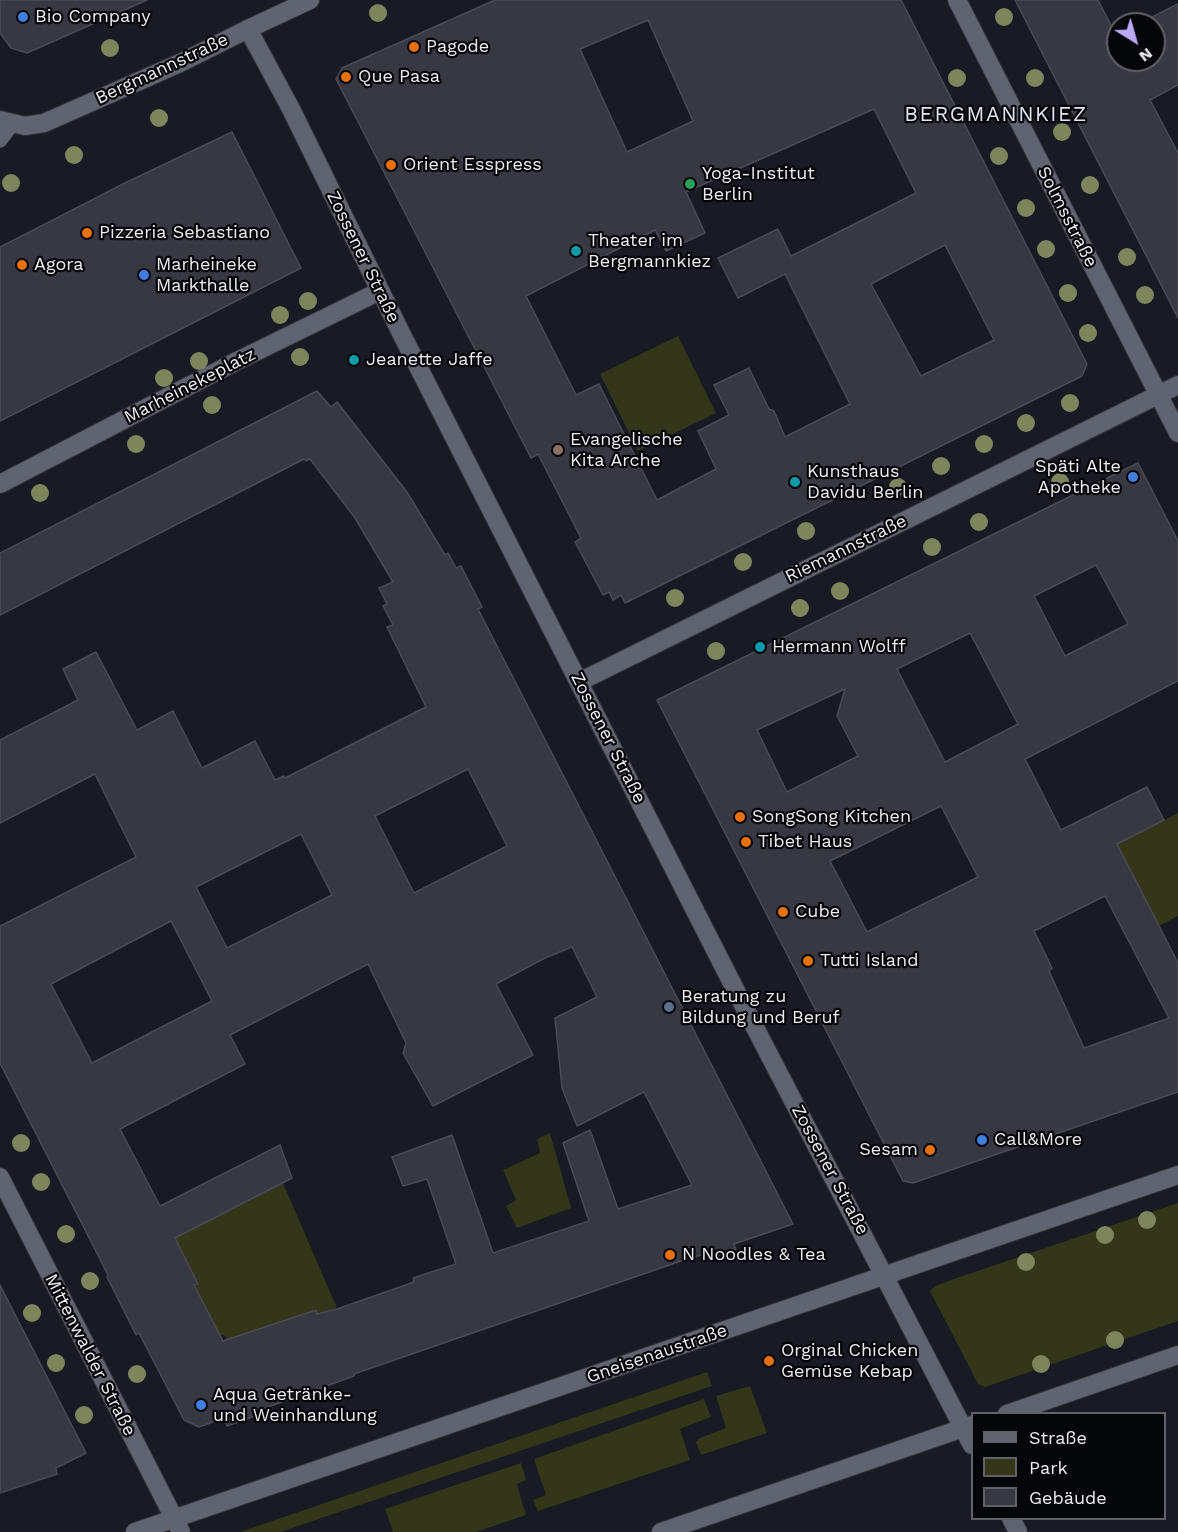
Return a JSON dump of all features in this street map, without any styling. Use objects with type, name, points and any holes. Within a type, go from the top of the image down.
[{"type":"street","name":"Bergmannstraße","points":[[6,122],[25,126],[44,123],[180,63],[310,0]]},
{"type":"street","name":"Solmsstraße","points":[[957,0],[1178,433]]},
{"type":"street","name":"Zossener Straße","points":[[248,29],[291,109],[380,291],[736,991],[885,1275],[968,1426]]},
{"type":"street","name":"Marheinekeplatz","points":[[0,484],[235,362],[380,291]]},
{"type":"street","name":"Riemannstraße","points":[[579,681],[1178,385]]},
{"type":"street","name":"Gneisenaustraße","points":[[135,1532],[178,1525],[885,1275],[1178,1175]]},
{"type":"street","name":"Mittenwalder Straße","points":[[0,1177],[178,1525]]},
{"type":"street","points":[[1010,1412],[1178,1355]]},
{"type":"street","points":[[661,1532],[968,1426]]},
{"type":"lane","name":"Bergmannstraße","points":[[0,140],[6,122]]},
{"type":"green space","points":[[678,336],[716,413],[638,451],[600,374]]},
{"type":"green space","points":[[1178,813],[1178,916],[1159,926],[1117,844]]},
{"type":"green space","points":[[550,1133],[571,1208],[517,1228],[506,1206],[516,1200],[503,1170],[540,1153],[537,1139]]},
{"type":"green space","points":[[283,1183],[337,1308],[317,1314],[315,1310],[228,1340],[224,1335],[218,1335],[194,1285],[198,1284],[175,1238]]},
{"type":"green space","points":[[1178,1203],[1178,1321],[985,1387],[978,1384],[930,1291],[935,1286]]},
{"type":"green space","points":[[707,1372],[712,1386],[280,1532],[240,1532]]},
{"type":"green space","points":[[750,1386],[767,1433],[701,1455],[696,1442],[700,1438],[726,1428],[716,1396]]},
{"type":"green space","points":[[704,1399],[711,1417],[680,1429],[690,1460],[538,1511],[533,1500],[546,1495],[534,1459]]},
{"type":"green space","points":[[521,1463],[526,1480],[517,1484],[526,1515],[476,1532],[393,1532],[385,1509]]},
{"type":"building","points":[[0,0],[147,0],[27,53],[11,48],[0,33]]},
{"type":"building","points":[[495,0],[901,0],[1087,364],[1082,376],[625,603],[621,595],[613,600],[609,592],[603,595],[575,542],[581,538],[538,454],[531,458],[336,79],[342,68]],"holes":[[[648,20],[693,121],[627,152],[580,49]],[[874,109],[916,193],[791,256],[778,229],[718,258],[738,298],[785,274],[850,404],[785,437],[774,411],[769,409],[749,368],[714,385],[729,415],[698,431],[716,469],[657,500],[599,384],[576,395],[526,296],[655,230],[666,251],[705,233],[686,192]],[[945,245],[994,340],[921,376],[871,284]]]},
{"type":"building","points":[[1015,0],[1098,0],[1106,16],[1106,72],[1166,72],[1166,12],[1162,12],[1178,4],[1178,85],[1150,100],[1178,153],[1178,318]]},
{"type":"building","name":"Marheineke Markthalle","points":[[232,132],[301,268],[0,421],[0,247],[125,183]]},
{"type":"building","points":[[317,391],[331,407],[337,402],[407,492],[445,555],[448,553],[456,568],[461,566],[482,607],[478,609],[793,1224],[734,1244],[736,1250],[710,1259],[708,1253],[681,1261],[354,1374],[354,1376],[257,1411],[258,1415],[227,1426],[224,1418],[199,1427],[184,1420],[139,1333],[136,1335],[0,1063],[0,926],[136,857],[95,774],[0,823],[0,740],[78,700],[63,669],[96,652],[137,730],[173,711],[202,768],[255,741],[275,780],[284,776],[285,778],[426,707],[387,627],[393,625],[383,606],[387,604],[379,588],[393,582],[355,518],[310,459],[306,461],[304,459],[0,615],[0,553]],"holes":[[[468,769],[507,846],[414,893],[375,816]],[[301,834],[332,895],[227,948],[196,887]],[[171,921],[212,1001],[92,1063],[51,984]],[[572,947],[597,997],[555,1018],[562,1088],[577,1126],[644,1092],[692,1185],[618,1209],[590,1130],[563,1143],[589,1221],[493,1253],[452,1135],[392,1157],[403,1186],[427,1179],[456,1264],[413,1278],[414,1282],[337,1309],[317,1314],[316,1310],[223,1341],[194,1285],[198,1284],[175,1238],[292,1178],[280,1145],[160,1206],[120,1129],[245,1064],[230,1035],[368,964],[406,1043],[403,1053],[433,1106],[533,1055],[496,984],[545,958]]]},
{"type":"building","points":[[1138,463],[1178,541],[1178,681],[1025,759],[1061,830],[1147,787],[1164,820],[1117,844],[1178,963],[1178,1092],[913,1183],[903,1181],[657,700]],"holes":[[[1096,565],[1128,624],[1065,656],[1034,596]],[[970,633],[1018,724],[945,762],[897,669]],[[845,689],[837,716],[858,756],[787,792],[757,730]],[[941,806],[978,877],[867,932],[830,861]],[[1105,896],[1169,1018],[1084,1048],[1049,971],[1052,968],[1034,931]]]},
{"type":"building","points":[[0,1285],[86,1453],[56,1468],[57,1474],[0,1493]]},
{"type":"place","name":"Bio Company","points":[[23,17]]},
{"type":"place","name":"Pagode","points":[[414,47]]},
{"type":"place","name":"Que Pasa","points":[[346,77]]},
{"type":"place","name":"Orient Esspress","points":[[391,165]]},
{"type":"place","name":"Yoga-Institut Berlin","points":[[690,184]]},
{"type":"place","name":"Pizzeria Sebastiano","points":[[87,233]]},
{"type":"place","name":"Theater im Bergmannkiez","points":[[576,251]]},
{"type":"place","name":"Agora","points":[[22,265]]},
{"type":"place","name":"Marheineke Markthalle","points":[[144,275]]},
{"type":"place","name":"Jeanette Jaffe","points":[[354,360]]},
{"type":"place","name":"Evangelische Kita Arche","points":[[558,450]]},
{"type":"place","name":"Späti Alte Apotheke","points":[[1133,477]]},
{"type":"place","name":"Kunsthaus Davidu Berlin","points":[[795,482]]},
{"type":"place","name":"Hermann Wolff","points":[[760,647]]},
{"type":"place","name":"SongSong Kitchen","points":[[740,817]]},
{"type":"place","name":"Tibet Haus","points":[[746,842]]},
{"type":"place","name":"Cube","points":[[783,912]]},
{"type":"place","name":"Tutti Island","points":[[808,961]]},
{"type":"place","name":"Beratung zu Bildung und Beruf","points":[[669,1007]]},
{"type":"place","name":"Call&More","points":[[982,1140]]},
{"type":"place","name":"Sesam","points":[[930,1150]]},
{"type":"place","name":"N Noodles & Tea","points":[[670,1255]]},
{"type":"place","name":"Orginal Chicken Gemüse Kebap","points":[[769,1361]]},
{"type":"place","name":"Aqua Getränke- und Weinhandlung","points":[[201,1405]]},
{"type":"district","name":"BERGMANNKIEZ","points":[[996,115]]}]
